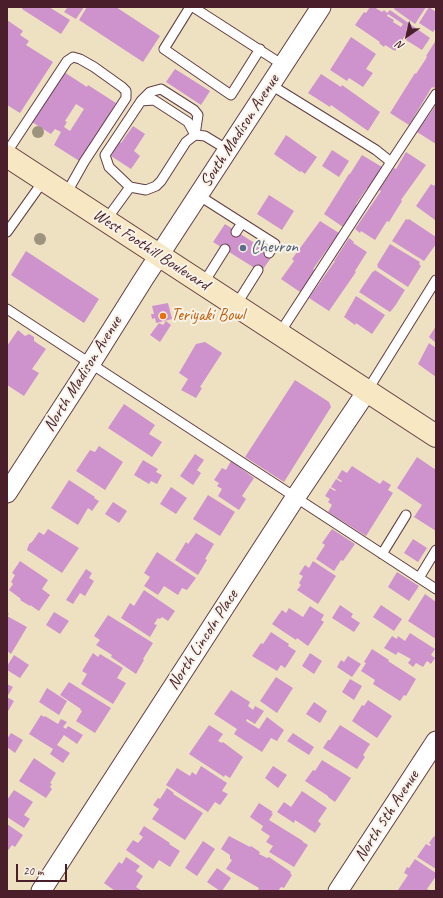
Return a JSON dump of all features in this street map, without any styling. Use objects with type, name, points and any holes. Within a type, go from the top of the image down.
[{"type":"main road","name":"West Foothill Boulevard","points":[[7,156],[436,436]]},
{"type":"street","name":"South Madison Avenue","points":[[159,255],[321,7]]},
{"type":"street","name":"North Madison Avenue","points":[[7,493],[91,364],[159,255]]},
{"type":"street","name":"North Lincoln Place","points":[[41,891],[367,391]]},
{"type":"street","name":"North 5th Avenue","points":[[338,891],[436,741]]},
{"type":"lane","points":[[260,50],[231,95],[164,49],[192,7],[260,50],[283,65]]},
{"type":"lane","points":[[7,152],[66,60],[73,57],[80,59],[122,86],[126,91],[126,98],[84,162],[66,194]]},
{"type":"lane","points":[[271,85],[376,150],[391,162]]},
{"type":"lane","points":[[161,89],[194,110],[198,115],[195,134],[186,142],[156,186],[146,190],[130,187],[109,167],[105,155],[141,101],[150,92],[161,89]]},
{"type":"lane","points":[[279,334],[436,94]]},
{"type":"lane","points":[[141,101],[154,100],[188,122],[195,134],[205,136],[228,150]]},
{"type":"lane","points":[[7,232],[44,180]]},
{"type":"lane","points":[[106,220],[130,187]]},
{"type":"lane","points":[[198,195],[275,244],[270,253]]},
{"type":"lane","points":[[236,232],[242,223]]},
{"type":"lane","points":[[204,284],[225,249]]},
{"type":"lane","points":[[236,305],[258,270]]},
{"type":"lane","points":[[367,391],[436,280]]},
{"type":"lane","points":[[7,309],[436,589]]},
{"type":"lane","points":[[382,554],[406,515]]},
{"type":"lane","points":[[418,578],[436,550]]},
{"type":"building","points":[[23,7],[49,7],[70,20],[61,34],[22,9]]},
{"type":"building","points":[[68,7],[84,7],[76,19],[64,12]]},
{"type":"building","points":[[87,7],[116,7],[160,36],[143,62],[79,20]]},
{"type":"building","points":[[370,7],[374,7],[382,12],[384,10],[387,13],[390,10],[430,38],[422,50],[406,40],[412,29],[408,27],[406,30],[408,31],[395,51],[385,45],[384,47],[379,43],[380,42],[355,25],[364,12],[366,13]],"holes":[[[388,14],[403,24],[401,27],[393,22],[394,20],[387,16]]]},
{"type":"building","points":[[395,7],[426,7],[415,24],[394,9]]},
{"type":"building","points":[[429,7],[436,12],[436,28],[433,32],[419,23]]},
{"type":"building","points":[[7,20],[23,31],[20,35],[29,41],[26,45],[53,62],[20,113],[7,105]]},
{"type":"building","points":[[351,37],[376,54],[366,69],[373,73],[363,87],[349,78],[347,81],[330,70]]},
{"type":"building","points":[[436,40],[436,85],[434,88],[432,87],[409,125],[390,113],[427,57],[426,56]]},
{"type":"building","points":[[175,69],[210,91],[201,105],[166,82]]},
{"type":"building","points":[[64,72],[116,103],[110,113],[112,114],[81,162],[54,145],[61,132],[55,129],[51,134],[32,122]],"holes":[[[76,104],[84,109],[70,131],[64,127],[67,122],[65,121]]]},
{"type":"building","points":[[321,74],[341,87],[342,85],[380,112],[368,131],[331,105],[330,107],[308,93]]},
{"type":"building","points":[[436,105],[436,144],[417,132]]},
{"type":"building","points":[[133,126],[145,134],[134,151],[140,156],[131,169],[111,156],[119,142],[121,143]]},
{"type":"building","points":[[286,135],[317,157],[305,174],[274,154]]},
{"type":"building","points":[[332,150],[349,161],[339,177],[322,166]]},
{"type":"building","points":[[406,152],[426,165],[401,200],[402,201],[389,222],[387,221],[375,240],[355,229],[381,191],[379,190],[394,168],[396,169]]},
{"type":"building","points":[[362,155],[382,167],[356,204],[357,205],[343,227],[324,214]]},
{"type":"building","points":[[436,183],[435,220],[416,206],[431,184],[434,186]]},
{"type":"building","points":[[269,195],[294,211],[282,230],[257,214]]},
{"type":"building","points":[[406,219],[409,219],[436,237],[436,244],[424,261],[392,241]]},
{"type":"building","points":[[320,221],[339,233],[313,269],[315,270],[300,292],[281,279],[294,261],[292,259]]},
{"type":"building","points":[[225,224],[273,255],[261,272],[213,242]]},
{"type":"building","points":[[349,238],[354,242],[353,243],[367,252],[355,271],[356,272],[329,311],[309,298]]},
{"type":"building","points":[[390,244],[420,262],[419,264],[421,266],[408,287],[377,267]]},
{"type":"building","points":[[26,251],[99,299],[84,323],[11,275]]},
{"type":"building","points":[[375,270],[405,290],[390,312],[359,292]]},
{"type":"building","points":[[356,296],[385,315],[372,334],[344,317]]},
{"type":"building","points":[[168,303],[172,319],[156,323],[155,318],[152,319],[151,314],[154,314],[152,306]]},
{"type":"building","points":[[166,321],[171,325],[160,342],[150,335],[159,323],[163,325]]},
{"type":"building","points":[[436,326],[436,343],[429,337]]},
{"type":"building","points":[[18,330],[25,336],[29,334],[34,337],[34,341],[46,349],[32,369],[39,373],[24,396],[7,385],[7,346]]},
{"type":"building","points":[[205,342],[222,353],[200,387],[202,388],[196,398],[181,390],[188,379],[179,373],[196,344]]},
{"type":"building","points":[[429,343],[436,348],[436,377],[418,364]]},
{"type":"building","points":[[295,380],[329,402],[331,407],[284,482],[245,457]]},
{"type":"building","points":[[124,404],[155,425],[149,434],[162,442],[152,457],[108,428]]},
{"type":"building","points":[[99,446],[123,462],[105,490],[76,471],[90,450],[95,452]]},
{"type":"building","points":[[195,454],[204,460],[197,470],[201,473],[193,485],[180,476]]},
{"type":"building","points":[[417,457],[436,470],[436,531],[414,517],[422,505],[397,488]]},
{"type":"building","points":[[143,460],[158,469],[156,472],[162,475],[157,484],[151,481],[149,484],[134,475]]},
{"type":"building","points":[[231,461],[254,478],[242,496],[246,499],[239,510],[218,496],[222,489],[217,486],[219,483],[214,480],[222,468],[226,470]]},
{"type":"building","points":[[352,466],[380,484],[383,480],[391,485],[388,490],[393,493],[366,536],[328,512],[332,505],[328,502],[330,499],[325,496],[330,488],[335,491],[336,490],[331,487],[336,479],[341,482],[342,481],[337,478],[342,470],[347,473]]},
{"type":"building","points":[[69,480],[99,501],[92,511],[88,508],[78,525],[51,508]]},
{"type":"building","points":[[171,487],[187,498],[176,514],[160,504]]},
{"type":"building","points":[[208,495],[235,512],[220,536],[193,519]]},
{"type":"building","points":[[113,502],[127,511],[119,523],[105,514]]},
{"type":"building","points":[[48,529],[79,548],[62,573],[27,550],[29,544],[39,532],[44,535]]},
{"type":"building","points":[[332,529],[355,544],[343,561],[341,560],[334,571],[316,559],[325,545],[322,543]]},
{"type":"building","points":[[196,533],[214,544],[198,575],[175,560],[186,542],[188,544]]},
{"type":"building","points":[[413,539],[427,548],[418,562],[404,553]]},
{"type":"building","points":[[157,552],[196,578],[187,590],[182,588],[178,595],[164,586],[158,595],[144,586],[150,577],[144,573]]},
{"type":"building","points":[[20,561],[48,580],[42,589],[50,595],[39,611],[20,600],[21,599],[9,590],[13,584],[11,582],[15,575],[12,573]]},
{"type":"building","points":[[313,561],[336,576],[318,604],[297,590],[301,585],[299,583],[303,576],[299,574],[305,565],[309,568]]},
{"type":"building","points":[[86,569],[92,573],[89,578],[94,581],[85,596],[80,593],[73,604],[66,600]]},
{"type":"building","points":[[397,572],[419,586],[409,601],[388,587]]},
{"type":"building","points":[[144,590],[175,611],[168,621],[162,617],[160,619],[158,618],[154,624],[157,625],[150,637],[121,618],[130,603],[134,606]]},
{"type":"building","points":[[425,594],[436,602],[436,639],[408,621]]},
{"type":"building","points":[[340,605],[353,614],[351,617],[360,623],[354,632],[332,618]]},
{"type":"building","points":[[381,605],[402,619],[394,631],[373,617]]},
{"type":"building","points":[[310,606],[324,615],[321,620],[324,622],[308,646],[272,624],[282,610],[286,613],[289,608],[303,617]]},
{"type":"building","points":[[54,612],[69,621],[60,634],[46,625]]},
{"type":"building","points":[[108,615],[153,643],[136,674],[111,657],[112,655],[96,645],[100,640],[94,636]]},
{"type":"building","points":[[7,616],[27,627],[11,654],[7,651]]},
{"type":"building","points":[[271,632],[289,644],[288,646],[296,651],[285,668],[281,665],[277,671],[252,656]]},
{"type":"building","points":[[410,633],[435,649],[431,655],[435,658],[431,664],[427,661],[423,667],[416,663],[413,667],[408,663],[411,659],[398,652],[396,655],[384,648],[392,636],[397,639],[398,636],[405,641]]},
{"type":"building","points":[[372,649],[416,679],[406,696],[404,695],[400,701],[373,684],[375,680],[361,671],[366,663],[364,662]]},
{"type":"building","points":[[93,653],[98,657],[100,654],[123,668],[117,678],[126,683],[113,704],[81,684],[87,674],[82,671]]},
{"type":"building","points":[[310,653],[322,661],[314,674],[302,666]]},
{"type":"building","points":[[14,655],[29,665],[20,678],[7,670],[7,666]]},
{"type":"building","points":[[348,656],[361,664],[352,677],[337,667],[341,660],[344,662]]},
{"type":"building","points":[[276,677],[293,688],[277,713],[260,701]]},
{"type":"building","points":[[350,679],[362,686],[354,700],[342,692]]},
{"type":"building","points":[[69,682],[111,708],[95,733],[76,721],[82,711],[80,710],[81,709],[60,695]]},
{"type":"building","points":[[7,684],[13,687],[7,697]]},
{"type":"building","points":[[47,688],[67,701],[59,715],[39,702]]},
{"type":"building","points":[[231,690],[250,702],[248,706],[253,710],[255,706],[264,711],[255,724],[247,719],[246,721],[259,729],[267,717],[284,730],[277,741],[271,738],[262,752],[234,734],[237,729],[214,714]]},
{"type":"building","points":[[7,697],[14,701],[7,713]]},
{"type":"building","points":[[368,700],[392,716],[377,738],[352,721],[362,705],[364,706]]},
{"type":"building","points":[[314,702],[327,711],[320,723],[306,714]]},
{"type":"building","points":[[41,715],[58,724],[61,719],[67,722],[63,727],[66,729],[68,726],[83,735],[77,744],[64,735],[57,745],[70,753],[63,763],[50,754],[53,749],[29,734]]},
{"type":"building","points":[[209,725],[223,734],[218,741],[223,742],[243,757],[230,778],[225,775],[224,777],[189,754]]},
{"type":"building","points":[[340,725],[370,744],[363,755],[365,757],[357,769],[323,748]]},
{"type":"building","points":[[11,733],[23,740],[15,753],[7,747],[7,739]]},
{"type":"building","points":[[293,733],[314,747],[309,755],[287,741]]},
{"type":"building","points":[[34,758],[56,773],[50,783],[52,784],[50,787],[52,789],[46,798],[19,781]]},
{"type":"building","points":[[322,760],[351,778],[335,802],[305,781],[313,770],[315,771]]},
{"type":"building","points":[[201,766],[227,783],[222,791],[228,794],[220,805],[215,802],[208,812],[166,785],[177,768],[190,776],[192,772],[196,775]]},
{"type":"building","points":[[273,766],[287,775],[278,788],[265,778]]},
{"type":"building","points":[[167,788],[174,793],[173,794],[203,813],[185,840],[152,819],[159,809],[153,805],[158,798],[160,799]]},
{"type":"building","points":[[14,790],[33,802],[24,815],[30,819],[24,828],[7,817],[7,800]]},
{"type":"building","points":[[302,791],[327,808],[318,821],[321,824],[315,833],[295,820],[294,823],[277,812],[284,802],[291,807]]},
{"type":"building","points":[[259,803],[273,812],[271,813],[273,814],[269,820],[308,845],[294,867],[269,852],[273,846],[266,842],[270,836],[261,830],[263,826],[250,817]]},
{"type":"building","points":[[7,824],[23,835],[15,847],[12,845],[7,852]]},
{"type":"building","points":[[144,826],[180,851],[170,867],[159,860],[153,869],[126,850],[133,840],[138,843],[143,837],[139,834]]},
{"type":"building","points":[[229,836],[250,847],[251,846],[260,852],[259,854],[267,858],[269,857],[291,872],[290,873],[292,875],[284,888],[281,887],[278,891],[260,891],[258,890],[259,888],[226,869],[232,860],[230,859],[230,855],[221,849]]},
{"type":"building","points":[[434,836],[436,838],[436,869],[417,857],[426,844],[431,845],[429,843]]},
{"type":"building","points":[[203,841],[215,849],[197,876],[185,868]]},
{"type":"building","points":[[126,857],[140,866],[136,871],[143,876],[136,887],[142,891],[115,891],[104,883],[119,862],[122,864]]},
{"type":"building","points":[[415,859],[436,873],[436,876],[427,889],[431,891],[398,890],[408,875],[404,873],[407,867],[409,868]]},
{"type":"building","points":[[217,868],[231,878],[222,891],[207,882]]},
{"type":"place","name":"Chevron","points":[[243,248]]},
{"type":"place","name":"Teriyaki Bowl","points":[[163,316]]}]
